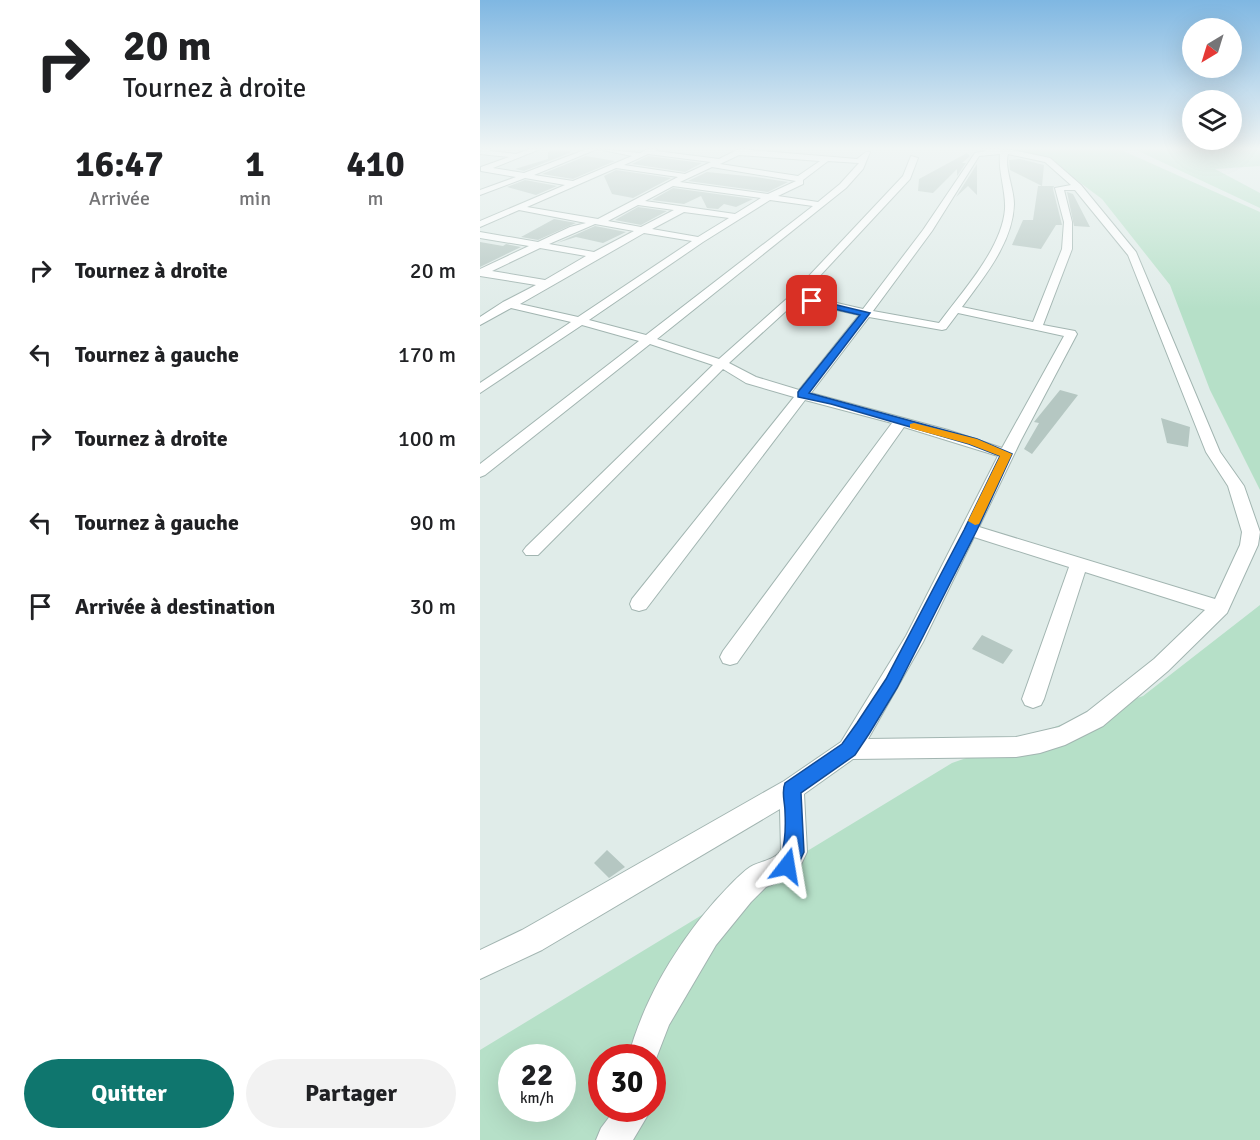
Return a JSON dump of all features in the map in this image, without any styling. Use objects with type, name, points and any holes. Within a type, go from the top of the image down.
[{"type":"street","points":[[480,224],[533,202]]},
{"type":"street","points":[[480,272],[638,202]]},
{"type":"street","points":[[639,202],[737,217]]},
{"type":"street","points":[[480,389],[700,240],[761,202]]},
{"type":"street","points":[[805,202],[817,204]]},
{"type":"street","points":[[480,472],[820,202]]},
{"type":"street","points":[[532,552],[721,364],[795,297],[883,202]]},
{"type":"street","points":[[639,604],[866,313],[946,202]]},
{"type":"street","points":[[795,297],[941,327],[999,243],[1008,222],[1009,202]]},
{"type":"street","points":[[1038,326],[1067,249],[1068,222],[1063,202]]},
{"type":"street","points":[[849,749],[1016,747],[1040,743],[1065,735],[1095,719],[1146,677],[1220,608],[1251,539],[1251,532],[1236,486],[1213,452],[1133,254],[1090,202]]},
{"type":"street","points":[[519,208],[700,240]]},
{"type":"street","points":[[480,321],[595,255],[682,209]]},
{"type":"street","points":[[480,235],[595,255]]},
{"type":"street","points":[[480,272],[544,284]]},
{"type":"street","points":[[507,304],[580,321],[647,341],[721,364],[747,379],[833,401],[900,423],[973,442],[1006,454]]},
{"type":"street","points":[[480,965],[542,934],[792,789],[849,749],[891,684],[1006,454],[1071,334],[954,309]]},
{"type":"street","points":[[730,657],[900,423]]},
{"type":"street","points":[[970,530],[1220,608]]},
{"type":"street","points":[[1033,699],[1079,563]]},
{"type":"street","points":[[646,1044],[648,1036],[706,934],[740,893],[760,876],[787,866],[794,852],[792,789]]},
{"type":"street","points":[[614,1140],[626,1122]]},
{"type":"green space","points":[[1105,202],[1238,202],[1260,212],[1260,490],[1210,390],[1170,285]]},
{"type":"green space","points":[[1248,202],[1260,202],[1260,208]]},
{"type":"green space","points":[[1260,605],[1260,1140],[480,1140],[480,1050],[952,763],[1143,696]]},
{"type":"building","points":[[704,202],[746,202],[736,207],[724,204],[718,209],[707,208]]},
{"type":"building","points":[[1036,202],[1056,202],[1062,225],[1056,225],[1041,249],[1012,245],[1023,220],[1033,220]]},
{"type":"building","points":[[1069,202],[1077,202],[1090,227],[1074,226]]},
{"type":"building","points":[[638,207],[667,211],[641,225],[615,220]]},
{"type":"building","points":[[554,219],[576,223],[538,240],[521,237]]},
{"type":"building","points":[[595,226],[626,232],[603,243],[576,237],[557,243]]},
{"type":"building","points":[[480,242],[503,246],[506,244],[521,247],[480,267]]},
{"type":"building","points":[[1060,390],[1078,395],[1032,454],[1024,449],[1039,423],[1034,422]]},
{"type":"building","points":[[1161,418],[1190,427],[1188,447],[1167,443]]},
{"type":"building","points":[[982,635],[1013,650],[1003,664],[972,649]]},
{"type":"building","points":[[607,850],[625,867],[609,878],[594,863]]},
{"type":"slow traffic","points":[[914,426],[973,442],[1006,454],[975,521]]},
{"type":"route","points":[[787,866],[794,852],[792,789],[849,749],[863,729],[891,684],[1006,454],[973,442],[802,394],[866,313],[812,301]]}]
